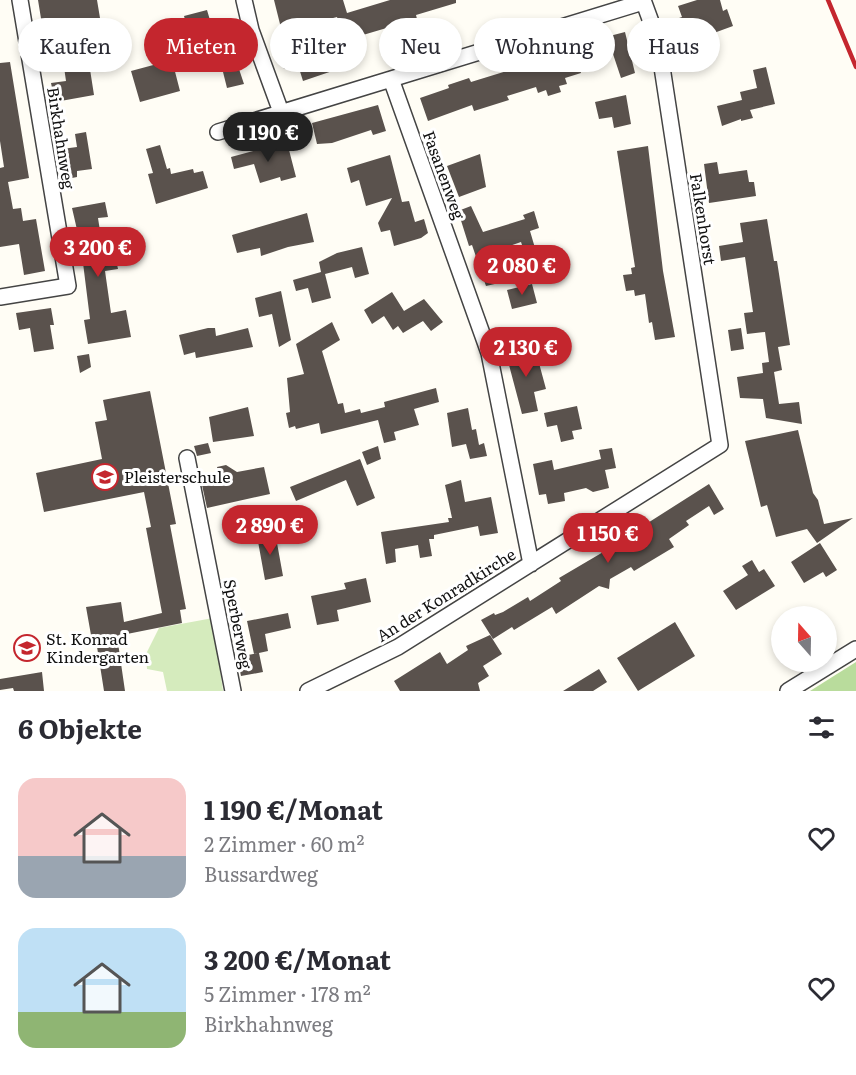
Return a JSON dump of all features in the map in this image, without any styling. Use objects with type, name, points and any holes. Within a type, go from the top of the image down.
[{"type":"street","name":"Birkhahnweg","points":[[0,297],[68,286],[20,0]]},
{"type":"street","points":[[244,0],[251,30],[281,112]]},
{"type":"street","points":[[218,132],[643,1]]},
{"type":"street","name":"Falkenhorst","points":[[643,1],[658,41],[720,445]]},
{"type":"street","name":"Fasanenweg","points":[[391,79],[489,353],[531,564]]},
{"type":"street","name":"An der Konradkirche","points":[[308,691],[398,647],[720,445]]},
{"type":"street","name":"Sperberweg","points":[[187,458],[232,691]]},
{"type":"street","points":[[788,691],[856,649]]},
{"type":"green space","points":[[213,618],[223,691],[167,691],[163,672],[147,669],[146,654],[159,628]]},
{"type":"green space","points":[[856,662],[856,691],[810,691]]},
{"type":"building","points":[[38,0],[97,0],[100,18],[41,18]]},
{"type":"building","points":[[274,0],[343,0],[347,13],[390,0],[456,0],[456,3],[416,15],[417,18],[379,18],[379,30],[367,34],[367,18],[278,18]]},
{"type":"building","points":[[697,0],[720,0],[723,11],[727,9],[733,26],[720,31],[720,18],[679,18],[682,17],[678,6]]},
{"type":"building","points":[[207,10],[209,18],[185,18],[184,16]]},
{"type":"building","points":[[625,32],[627,72],[635,73],[621,78],[615,60],[615,35]]},
{"type":"building","points":[[10,62],[29,178],[8,182],[13,209],[21,208],[23,221],[36,219],[45,271],[24,275],[19,244],[0,247],[0,168],[4,167],[0,141],[0,63]]},
{"type":"building","points":[[766,67],[775,104],[750,110],[753,118],[741,121],[741,119],[722,126],[717,106],[742,100],[740,92],[757,88],[753,70]]},
{"type":"building","points":[[144,68],[144,72],[175,72],[180,91],[140,102],[132,71]]},
{"type":"building","points":[[65,72],[90,72],[94,95],[55,102],[51,83],[66,81]]},
{"type":"building","points":[[223,72],[240,72],[244,84],[227,88]]},
{"type":"building","points":[[300,72],[329,72],[303,81]]},
{"type":"building","points":[[503,72],[581,73],[565,78],[567,84],[559,86],[561,92],[548,96],[546,90],[538,93],[536,87],[507,96],[509,100],[474,111],[472,105],[428,121],[420,98],[469,78],[471,82]]},
{"type":"building","points":[[626,95],[631,124],[614,128],[612,117],[599,119],[595,102]]},
{"type":"building","points":[[378,105],[386,131],[373,135],[371,130],[332,143],[317,144],[312,123]]},
{"type":"building","points":[[86,132],[92,169],[77,171],[77,177],[67,179],[62,149],[77,147],[75,134]]},
{"type":"building","points":[[283,143],[285,151],[289,150],[296,177],[281,181],[280,177],[260,183],[254,164],[234,169],[231,157]]},
{"type":"building","points":[[160,145],[167,169],[170,168],[171,174],[193,169],[194,173],[203,171],[208,188],[156,204],[148,174],[153,173],[146,149]]},
{"type":"building","points":[[648,146],[663,271],[675,337],[655,340],[652,322],[649,323],[645,294],[635,296],[634,290],[626,291],[623,275],[632,274],[631,268],[635,267],[617,151]]},
{"type":"building","points":[[480,154],[486,187],[459,197],[447,166]]},
{"type":"building","points":[[390,155],[402,202],[409,201],[415,222],[424,219],[428,233],[421,238],[394,246],[390,230],[381,232],[378,223],[392,198],[366,206],[359,180],[351,183],[347,168]]},
{"type":"building","points":[[717,162],[719,174],[747,170],[749,182],[754,182],[756,196],[709,203],[704,164]]},
{"type":"building","points":[[105,202],[108,217],[98,218],[104,257],[115,255],[118,269],[105,271],[111,313],[126,310],[131,337],[88,344],[84,320],[90,319],[81,247],[72,208]]},
{"type":"building","points":[[471,206],[483,232],[525,219],[523,215],[534,211],[539,228],[530,231],[535,248],[524,251],[521,242],[489,253],[499,283],[486,286],[472,245],[469,246],[458,211]]},
{"type":"building","points":[[307,213],[314,242],[288,247],[261,256],[260,248],[237,253],[232,235]]},
{"type":"building","points":[[767,219],[774,261],[777,261],[790,345],[778,347],[782,370],[774,372],[779,404],[799,402],[802,424],[766,418],[763,399],[740,398],[737,377],[763,373],[762,363],[769,362],[765,332],[747,334],[744,313],[753,312],[745,257],[721,261],[719,246],[743,242],[740,223]]},
{"type":"building","points":[[362,247],[369,274],[355,278],[352,267],[325,274],[331,298],[312,303],[308,288],[296,291],[293,280],[321,272],[319,262],[337,253]]},
{"type":"building","points":[[532,284],[537,303],[512,309],[507,290]]},
{"type":"building","points":[[281,291],[291,340],[279,347],[272,314],[259,317],[255,298]]},
{"type":"building","points":[[392,292],[404,311],[424,299],[443,322],[431,331],[423,321],[403,333],[398,326],[393,330],[384,316],[372,324],[364,310]]},
{"type":"building","points":[[51,308],[54,325],[50,325],[54,349],[34,352],[30,328],[19,330],[16,313]]},
{"type":"building","points":[[332,322],[340,340],[322,351],[338,404],[343,403],[345,413],[360,409],[361,413],[385,407],[384,402],[436,388],[439,402],[414,409],[419,425],[394,432],[396,440],[384,443],[378,420],[321,434],[319,423],[296,429],[295,426],[289,428],[286,413],[290,412],[287,378],[304,374],[296,344]]},
{"type":"building","points":[[215,328],[216,336],[248,328],[253,347],[196,358],[195,352],[184,355],[179,335]]},
{"type":"building","points":[[741,328],[744,349],[731,351],[728,330]]},
{"type":"building","points":[[517,347],[520,356],[536,352],[546,389],[534,392],[538,411],[522,414],[505,350]]},
{"type":"building","points":[[89,354],[91,367],[80,373],[77,356]]},
{"type":"building","points":[[150,391],[176,524],[170,525],[186,609],[180,610],[182,623],[117,636],[125,691],[104,691],[95,634],[91,635],[86,607],[121,602],[124,622],[162,613],[146,528],[151,527],[144,492],[44,512],[36,473],[102,459],[95,422],[107,420],[103,400]]},
{"type":"building","points":[[577,406],[582,429],[572,431],[574,439],[561,442],[557,425],[547,427],[544,413]]},
{"type":"building","points":[[248,407],[254,436],[213,442],[209,417]]},
{"type":"building","points":[[468,408],[472,430],[476,429],[479,445],[484,443],[487,456],[470,459],[466,444],[452,447],[447,413]]},
{"type":"building","points":[[798,430],[813,493],[818,500],[824,524],[853,518],[817,543],[807,529],[776,537],[767,505],[761,507],[745,441]]},
{"type":"building","points":[[208,443],[211,453],[197,456],[194,446]]},
{"type":"building","points":[[378,446],[381,459],[367,465],[362,452]]},
{"type":"building","points":[[612,448],[616,468],[605,470],[609,488],[593,492],[586,488],[564,493],[565,501],[548,504],[546,494],[539,495],[533,464],[552,460],[554,470],[601,459],[599,450]]},
{"type":"building","points":[[360,459],[375,498],[357,506],[346,480],[296,501],[290,487]]},
{"type":"building","points":[[226,465],[237,472],[264,467],[270,494],[207,508],[202,485],[220,481],[217,467]]},
{"type":"building","points":[[461,480],[465,502],[491,497],[498,533],[480,536],[478,526],[434,535],[434,539],[429,539],[432,556],[420,558],[418,545],[395,549],[396,562],[386,564],[381,532],[449,522],[448,518],[452,518],[445,485]]},
{"type":"building","points":[[709,484],[724,509],[714,515],[709,506],[686,521],[689,525],[669,539],[674,547],[634,571],[631,567],[610,579],[609,589],[599,586],[556,614],[552,607],[514,630],[512,627],[493,639],[481,620],[494,613],[495,615],[503,612],[528,597],[530,601],[561,581],[559,578],[644,528],[643,526]]},
{"type":"building","points":[[275,532],[283,576],[265,580],[257,536]]},
{"type":"building","points":[[820,543],[837,570],[826,577],[823,572],[804,583],[791,562]]},
{"type":"building","points":[[752,560],[759,572],[764,569],[775,586],[736,610],[723,591],[748,575],[742,566]]},
{"type":"building","points":[[366,578],[371,602],[337,610],[339,621],[317,625],[311,596],[346,589],[344,583]]},
{"type":"building","points":[[288,613],[291,628],[265,634],[268,651],[259,653],[263,672],[241,676],[237,657],[254,654],[247,621]]},
{"type":"building","points":[[240,616],[242,629],[231,631],[229,618]]},
{"type":"building","points":[[675,622],[695,656],[638,691],[617,658]]},
{"type":"building","points":[[490,635],[502,654],[483,666],[489,676],[478,683],[480,691],[400,691],[394,681],[440,652],[447,664],[468,650],[466,646]]},
{"type":"building","points":[[599,669],[607,682],[593,691],[563,691]]},
{"type":"building","points":[[42,672],[44,691],[14,691],[13,688],[0,690],[0,679]]},
{"type":"railway","points":[[828,0],[856,67]]},
{"type":"place","name":"Pleisterschule","points":[[105,477]]},
{"type":"place","name":"St. Konrad Kindergarten","points":[[27,648]]}]
